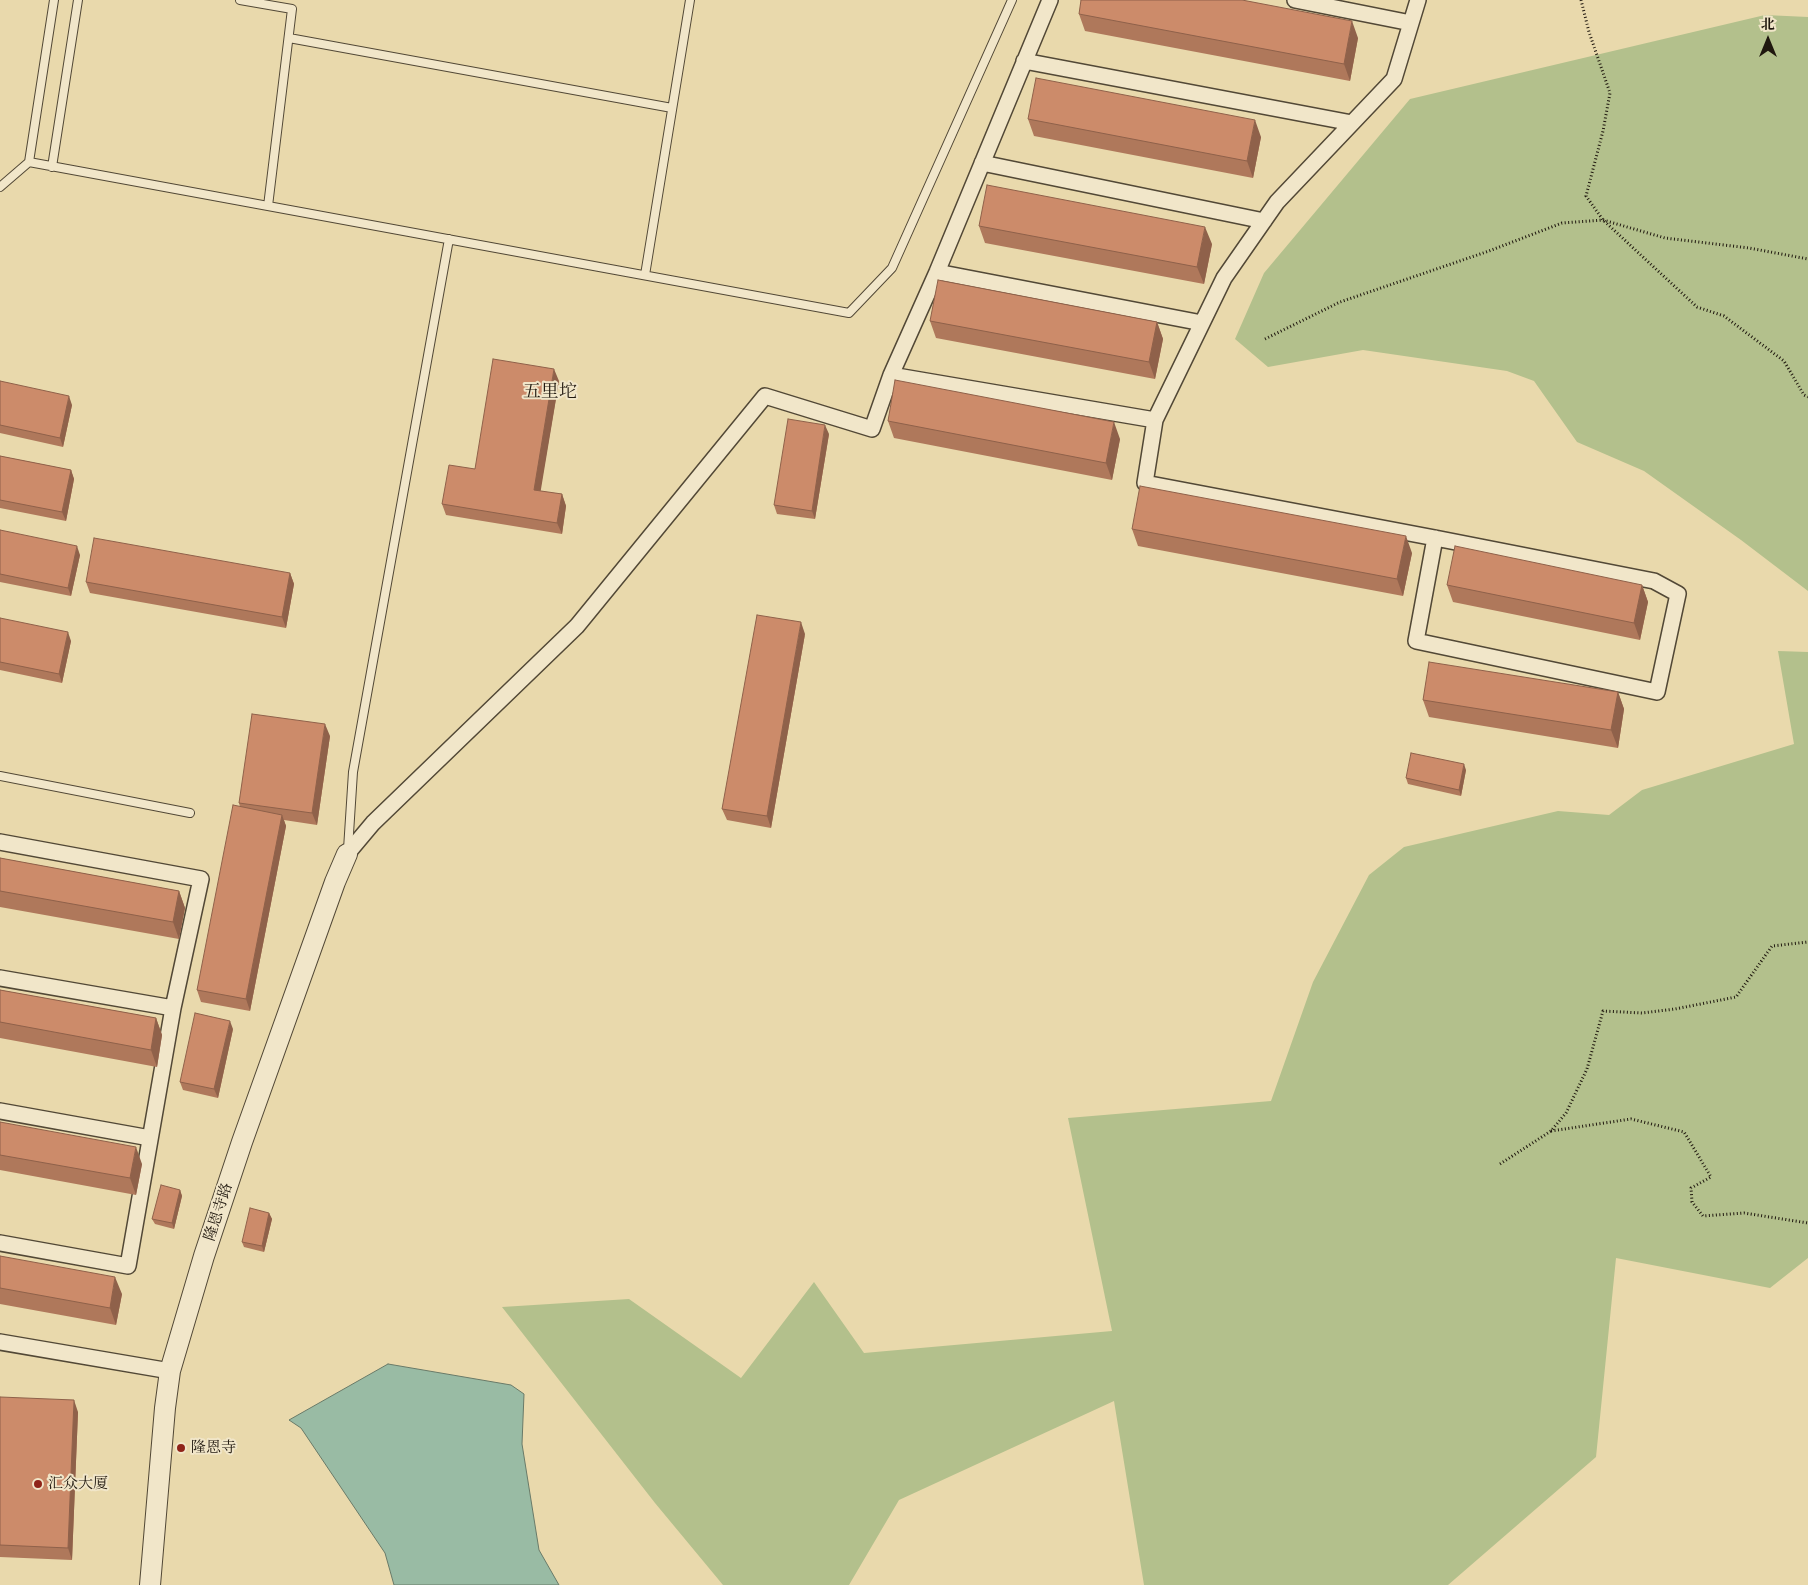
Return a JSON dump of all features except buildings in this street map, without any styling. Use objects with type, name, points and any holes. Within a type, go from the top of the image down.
[{"type":"street","points":[[347,854],[373,823],[577,626],[765,396],[872,428],[891,375],[937,272],[1050,0]]},
{"type":"street","points":[[1295,0],[1411,23]]},
{"type":"street","points":[[1418,0],[1394,78],[1277,202],[1224,278],[1155,420],[1145,482],[1435,538],[1654,581],[1678,594],[1657,692],[1416,641],[1435,538]]},
{"type":"street","points":[[1024,61],[1352,123]]},
{"type":"street","points":[[982,163],[1264,221]]},
{"type":"street","points":[[937,272],[1202,323]]},
{"type":"street","points":[[891,375],[1155,420]]},
{"type":"street","points":[[0,842],[201,879],[174,1008],[128,1266],[0,1243]]},
{"type":"street","name":"隆恩寺路","points":[[150,1585],[165,1408],[170,1371],[204,1256],[242,1142],[324,912],[347,854]]},
{"type":"street","points":[[0,978],[174,1008]]},
{"type":"street","points":[[0,1111],[150,1138]]},
{"type":"street","points":[[0,1342],[170,1371]]},
{"type":"lane","points":[[0,187],[29,162],[54,0]]},
{"type":"lane","points":[[52,167],[78,0]]},
{"type":"lane","points":[[240,0],[292,9],[268,206]]},
{"type":"lane","points":[[645,275],[690,0]]},
{"type":"lane","points":[[29,162],[849,312],[892,268],[1012,0]]},
{"type":"lane","points":[[289,38],[672,108]]},
{"type":"lane","points":[[347,854],[353,772],[449,239]]},
{"type":"lane","points":[[0,776],[190,813]]},
{"type":"path","points":[[1581,0],[1589,32],[1610,93],[1603,131],[1586,196],[1603,220],[1697,307],[1724,316],[1784,361],[1804,395],[1808,397]]},
{"type":"path","points":[[1264,339],[1340,302],[1562,224],[1603,220],[1665,238],[1749,248],[1808,259]]},
{"type":"path","points":[[1500,1164],[1552,1131],[1566,1113],[1587,1069],[1603,1011],[1642,1014],[1736,997],[1772,946],[1808,942]]},
{"type":"path","points":[[1552,1131],[1631,1119],[1684,1132],[1711,1177],[1691,1188],[1692,1202],[1703,1216],[1744,1213],[1808,1224]]},
{"type":"shaded area","points":[[1765,15],[1808,17],[1808,591],[1741,540],[1644,471],[1577,442],[1534,381],[1507,371],[1363,350],[1268,367],[1235,339],[1264,273],[1410,99]]},
{"type":"shaded area","points":[[1778,651],[1808,652],[1808,1258],[1770,1288],[1616,1258],[1596,1457],[1448,1585],[1144,1585],[1114,1401],[899,1500],[849,1585],[723,1585],[655,1503],[502,1307],[629,1299],[741,1378],[814,1282],[864,1353],[1112,1331],[1068,1118],[1271,1101],[1313,982],[1369,875],[1404,847],[1558,811],[1609,815],[1642,790],[1794,744]]},
{"type":"shaded area","points":[[388,1364],[511,1385],[524,1394],[522,1444],[539,1550],[559,1585],[394,1585],[385,1553],[301,1428],[289,1420]]},
{"type":"place","name":"隆恩寺","points":[[181,1448]]},
{"type":"place","name":"汇众大厦","points":[[38,1484]]},
{"type":"district","name":"五里坨","points":[[550,393]]}]
